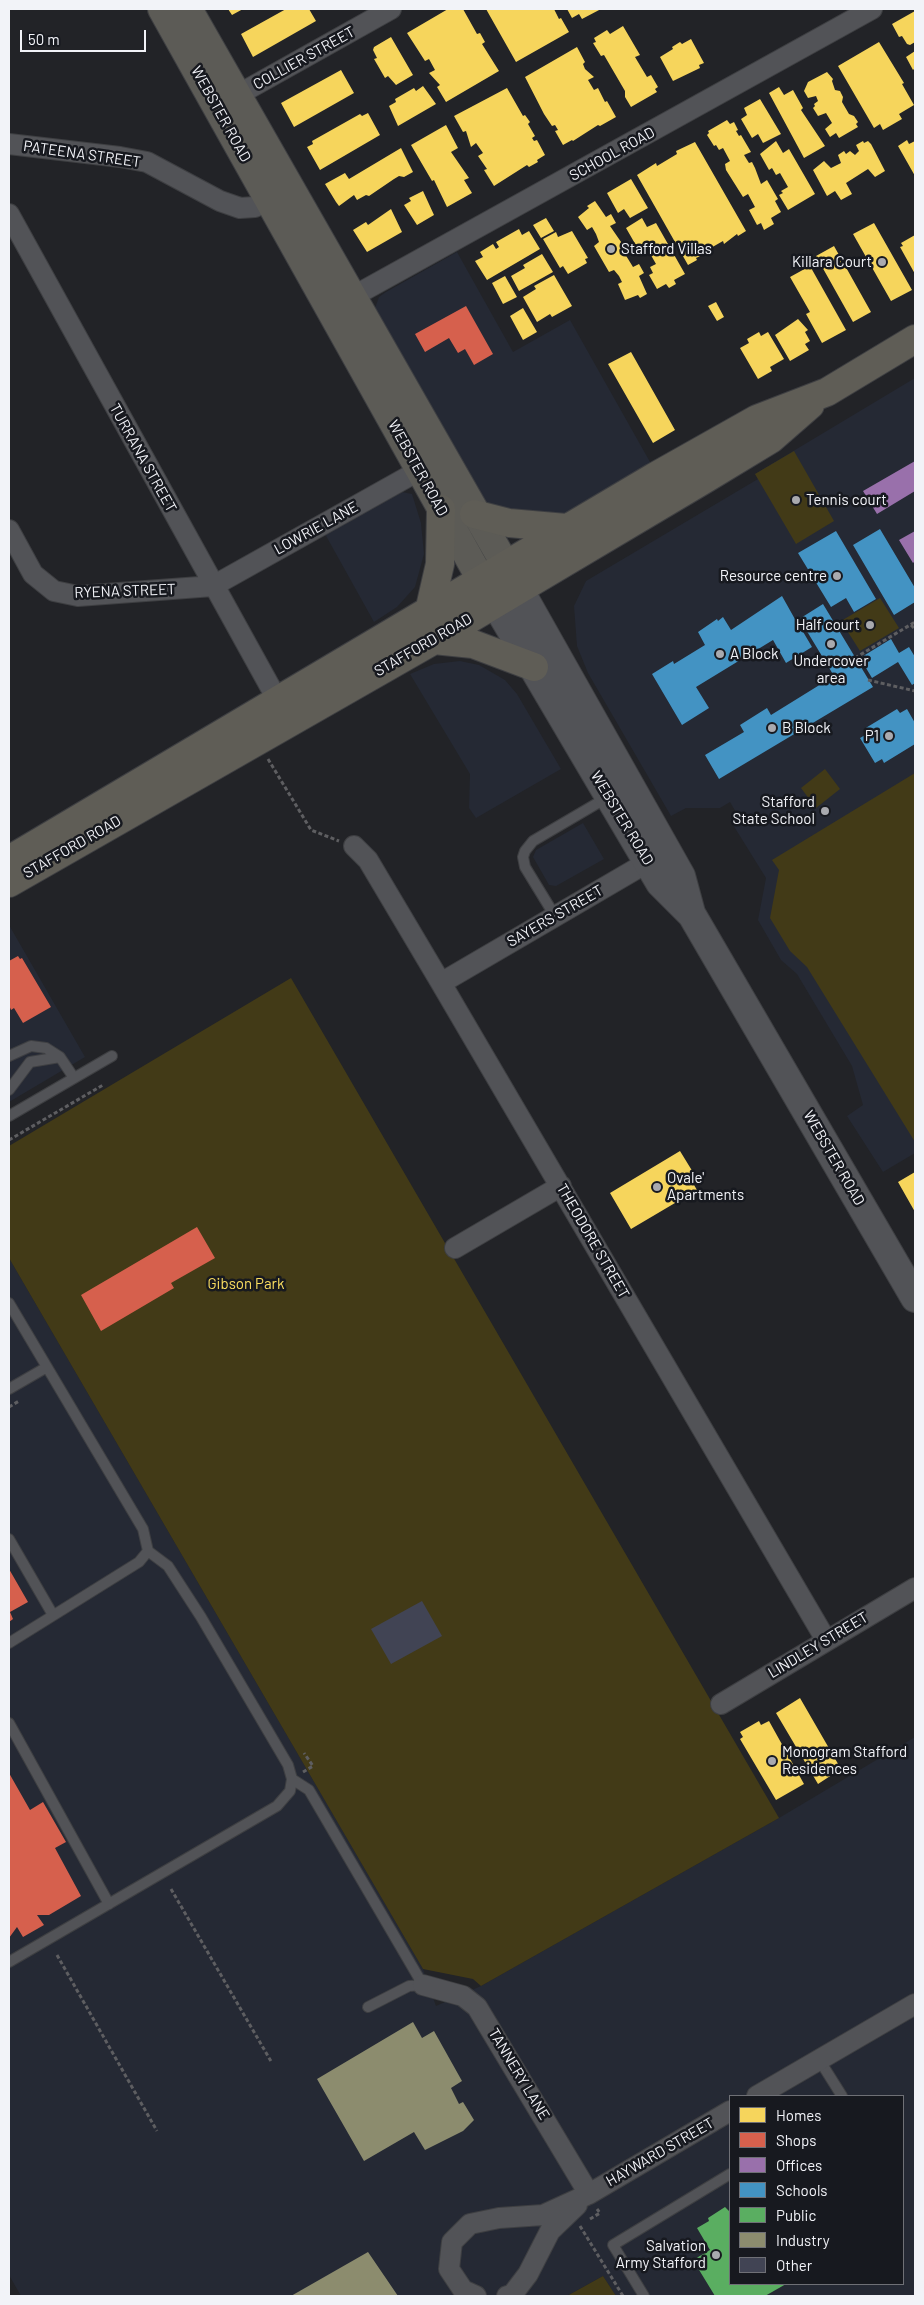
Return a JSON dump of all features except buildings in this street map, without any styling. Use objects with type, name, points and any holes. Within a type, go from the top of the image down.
[{"type":"highway","name":"STAFFORD ROAD","points":[[9,883],[434,640],[771,439],[827,392],[915,339]]},
{"type":"highway","name":"STAFFORD ROAD","points":[[9,860],[429,612],[566,528],[757,418],[827,392]]},
{"type":"highway","points":[[429,612],[440,564],[441,508]]},
{"type":"highway","points":[[474,514],[509,523],[566,528]]},
{"type":"highway","points":[[434,640],[473,644],[534,667]]},
{"type":"main road","name":"WEBSTER ROAD","points":[[162,9],[227,101],[279,194],[420,470],[495,603],[609,796],[655,852],[682,876],[692,915],[915,1298]]},
{"type":"main road","name":"WEBSTER ROAD","points":[[188,9],[227,101]]},
{"type":"main road","name":"WEBSTER ROAD","points":[[279,194],[352,297],[474,514],[519,589],[655,852]]},
{"type":"street","name":"COLLIER STREET","points":[[227,101],[392,9]]},
{"type":"street","name":"SCHOOL ROAD","points":[[352,297],[872,9]]},
{"type":"street","name":"PATEENA STREET","points":[[9,144],[120,157],[146,162],[220,201],[240,208],[255,207],[279,194]]},
{"type":"street","name":"TURRANA STREET","points":[[9,214],[278,701]]},
{"type":"street","name":"LOWRIE LANE","points":[[213,586],[420,470]]},
{"type":"street","name":"RYENA STREET","points":[[9,530],[33,574],[54,591],[78,596],[213,586]]},
{"type":"street","name":"THEODORE STREET","points":[[354,846],[368,860],[826,1640]]},
{"type":"street","name":"SAYERS STREET","points":[[441,983],[555,916],[655,852]]},
{"type":"street","points":[[455,1248],[561,1186]]},
{"type":"street","name":"LINDLEY STREET","points":[[721,1704],[915,1588]]},
{"type":"street","name":"TANNERY LANE","points":[[423,1985],[463,1996],[478,2007],[589,2194]]},
{"type":"street","points":[[759,2095],[915,2004]]},
{"type":"street","name":"HAYWARD STREET","points":[[476,2296],[463,2290],[449,2269],[452,2242],[470,2224],[499,2218],[543,2215],[589,2194],[729,2114]]},
{"type":"street","name":"HAYWARD STREET","points":[[507,2296],[512,2296],[528,2274],[550,2231],[589,2194]]},
{"type":"lane","points":[[555,916],[525,867],[524,851],[533,841],[609,796]]},
{"type":"lane","points":[[9,1056],[31,1046],[46,1048],[60,1057],[74,1078]]},
{"type":"lane","points":[[9,1116],[112,1056]]},
{"type":"lane","points":[[9,1090],[30,1062],[60,1057]]},
{"type":"lane","points":[[9,1303],[143,1529],[148,1551],[168,1566],[201,1617],[288,1765],[292,1779],[290,1791],[278,1806],[9,1962]]},
{"type":"lane","points":[[9,1389],[47,1367]]},
{"type":"lane","points":[[9,1539],[53,1615]]},
{"type":"lane","points":[[9,1644],[139,1562],[148,1551]]},
{"type":"lane","points":[[9,1723],[109,1904]]},
{"type":"lane","points":[[292,1779],[309,1790],[423,1985],[409,1986],[368,2007]]},
{"type":"lane","points":[[820,2061],[841,2095]]},
{"type":"lane","points":[[644,2296],[613,2245],[729,2175]]},
{"type":"path","points":[[855,658],[915,622]]},
{"type":"path","points":[[911,625],[915,629]]},
{"type":"path","points":[[868,680],[915,691]]},
{"type":"path","points":[[265,754],[311,830],[354,846]]},
{"type":"path","points":[[9,1140],[103,1085]]},
{"type":"path","points":[[292,1779],[313,1766],[304,1753]]},
{"type":"path","points":[[172,1889],[272,2063]]},
{"type":"path","points":[[57,1955],[157,2131]]},
{"type":"path","points":[[589,2194],[600,2213],[579,2225],[623,2296]]},
{"type":"shaded area","points":[[457,252],[513,352],[570,320],[654,469],[559,517],[486,505],[374,311],[379,297],[386,292]]},
{"type":"shaded area","name":"Stafford State School","points":[[915,378],[915,1153],[883,1172],[847,1116],[863,1105],[852,1066],[797,974],[781,960],[758,920],[766,878],[730,820],[737,814],[730,802],[720,808],[686,808],[671,816],[588,673],[577,646],[574,606],[586,581],[758,479],[755,474]]},
{"type":"shaded area","points":[[402,492],[412,494],[421,523],[424,554],[415,587],[397,607],[374,622],[325,534]]},
{"type":"shaded area","points":[[460,661],[479,665],[505,680],[517,694],[561,769],[476,818],[469,808],[470,774],[410,674],[434,664]]},
{"type":"shaded area","points":[[583,823],[604,859],[556,886],[549,885],[533,857],[536,850]]},
{"type":"shaded area","points":[[9,925],[85,1057],[9,1102]]},
{"type":"shaded area","points":[[9,1258],[423,1969],[436,2006],[481,1986],[779,1818],[915,1737],[915,2296],[616,2296],[603,2276],[567,2296],[21,2296],[9,2275]]},
{"type":"green space","name":"Tennis court","points":[[794,451],[834,521],[796,544],[755,474]]},
{"type":"green space","name":"Half court","points":[[880,598],[899,628],[860,651],[841,621]]},
{"type":"green space","points":[[825,769],[840,789],[816,808],[801,788]]},
{"type":"green space","points":[[915,773],[915,1142],[807,967],[790,951],[770,918],[779,870],[772,860]]},
{"type":"green space","name":"Gibson Park","points":[[291,978],[779,1818],[481,1986],[473,1979],[423,1969],[9,1258],[9,1146]]},
{"type":"green space","points":[[603,2276],[616,2296],[567,2296]]},
{"type":"place","name":"Stafford Villas","points":[[611,249]]},
{"type":"place","name":"Killara Court","points":[[882,262]]},
{"type":"place","name":"Tennis court","points":[[796,500]]},
{"type":"place","name":"Resource centre","points":[[837,576]]},
{"type":"place","name":"Half court","points":[[870,625]]},
{"type":"place","name":"Undercover area","points":[[831,644]]},
{"type":"place","name":"A Block","points":[[720,654]]},
{"type":"place","name":"B Block","points":[[772,728]]},
{"type":"place","name":"P1","points":[[889,736]]},
{"type":"place","name":"Stafford State School","points":[[825,811]]},
{"type":"place","name":"Ovale' Apartments","points":[[657,1187]]},
{"type":"place","name":"Monogram Stafford Residences","points":[[772,1761]]},
{"type":"place","name":"Salvation Army Stafford","points":[[716,2255]]}]
